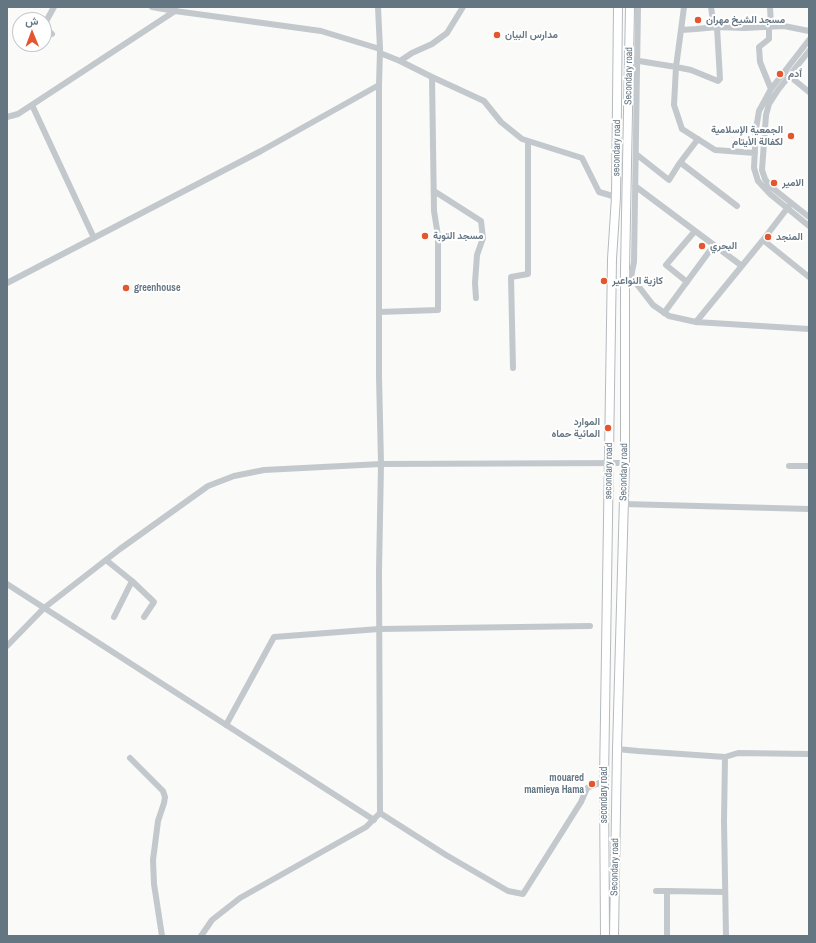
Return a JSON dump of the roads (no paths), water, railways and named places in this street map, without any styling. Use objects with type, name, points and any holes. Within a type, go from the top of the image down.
[{"type":"main road","name":"secondary road","points":[[604,936],[604,781],[612,259],[616,197],[618,7]]},
{"type":"main road","name":"Secondary road","points":[[614,936],[617,749],[625,463],[625,269],[633,60],[630,7]]},
{"type":"street","points":[[152,7],[175,9],[321,31],[380,51],[484,101],[501,122],[522,139],[582,158],[599,192],[616,197]]},
{"type":"street","points":[[201,936],[212,920],[240,898],[366,827],[380,813],[378,571],[380,464],[380,51],[378,7]]},
{"type":"street","points":[[400,61],[412,53],[432,44],[447,33],[463,7]]},
{"type":"street","points":[[631,277],[634,262],[636,154],[633,60],[638,7]]},
{"type":"street","points":[[684,7],[676,67],[674,105],[682,129],[715,150],[755,153]]},
{"type":"street","points":[[633,60],[691,70],[718,81],[720,79],[717,27],[713,21],[711,7]]},
{"type":"street","points":[[770,7],[771,25],[769,26],[769,39],[759,47],[760,62],[770,89]]},
{"type":"street","points":[[7,117],[18,114],[32,105],[117,48],[167,18],[175,9]]},
{"type":"street","points":[[681,30],[717,27],[744,28],[784,26],[809,31]]},
{"type":"street","points":[[808,221],[789,206],[770,194],[758,181],[754,168],[756,129],[759,111],[770,89],[809,40]]},
{"type":"street","points":[[789,206],[770,186],[765,179],[762,170],[766,115],[769,104],[809,51]]},
{"type":"street","points":[[783,72],[809,92]]},
{"type":"street","points":[[379,312],[438,310],[438,236],[434,211],[432,77]]},
{"type":"street","points":[[7,283],[261,151],[379,85]]},
{"type":"street","points":[[32,105],[94,238]]},
{"type":"street","points":[[636,154],[669,180],[698,139]]},
{"type":"street","points":[[513,368],[511,277],[528,274],[528,140]]},
{"type":"street","points":[[681,163],[737,206]]},
{"type":"street","points":[[635,186],[742,266]]},
{"type":"street","points":[[434,191],[481,221],[483,238],[477,255],[475,284],[476,298]]},
{"type":"street","points":[[696,322],[789,206]]},
{"type":"street","points":[[687,282],[666,265],[695,232]]},
{"type":"street","points":[[763,240],[809,277]]},
{"type":"street","points":[[664,313],[714,245]]},
{"type":"street","points":[[625,269],[653,305],[669,316],[696,322],[809,329]]},
{"type":"street","points":[[7,646],[44,608],[106,560],[208,486],[234,476],[264,470],[380,464],[625,463]]},
{"type":"street","points":[[789,466],[809,466]]},
{"type":"street","points":[[624,504],[809,509]]},
{"type":"street","points":[[106,560],[132,581],[154,602],[144,617]]},
{"type":"street","points":[[114,617],[132,581]]},
{"type":"street","points":[[7,584],[374,820]]},
{"type":"street","points":[[226,725],[274,638],[379,629],[590,626]]},
{"type":"street","points":[[617,749],[725,757],[738,753],[809,754]]},
{"type":"street","points":[[725,757],[726,936]]},
{"type":"street","points":[[130,758],[163,791],[165,797],[158,820],[153,860],[154,884],[162,936]]},
{"type":"street","points":[[380,813],[446,855],[508,891],[523,894],[582,802],[587,788],[604,781]]},
{"type":"street","points":[[656,891],[725,892]]},
{"type":"street","points":[[667,891],[667,936]]},
{"type":"place","name":"مسجد الشيخ مهران","points":[[698,20]]},
{"type":"place","name":"مدارس البيان","points":[[497,35]]},
{"type":"place","name":"ٱدم","points":[[780,74]]},
{"type":"place","name":"الجمعية الإسلامية لكفالة الأيتام","points":[[791,136]]},
{"type":"place","name":"الامير","points":[[774,183]]},
{"type":"place","name":"مسجد التوبة","points":[[425,236]]},
{"type":"place","name":"المنجد","points":[[768,237]]},
{"type":"place","name":"البحري","points":[[702,246]]},
{"type":"place","name":"كازية النواعير","points":[[604,281]]},
{"type":"place","name":"greenhouse","points":[[126,288]]},
{"type":"place","name":"الموارد المائية حماه","points":[[608,428]]},
{"type":"place","name":"mouared mamieya Hama","points":[[592,784]]}]
